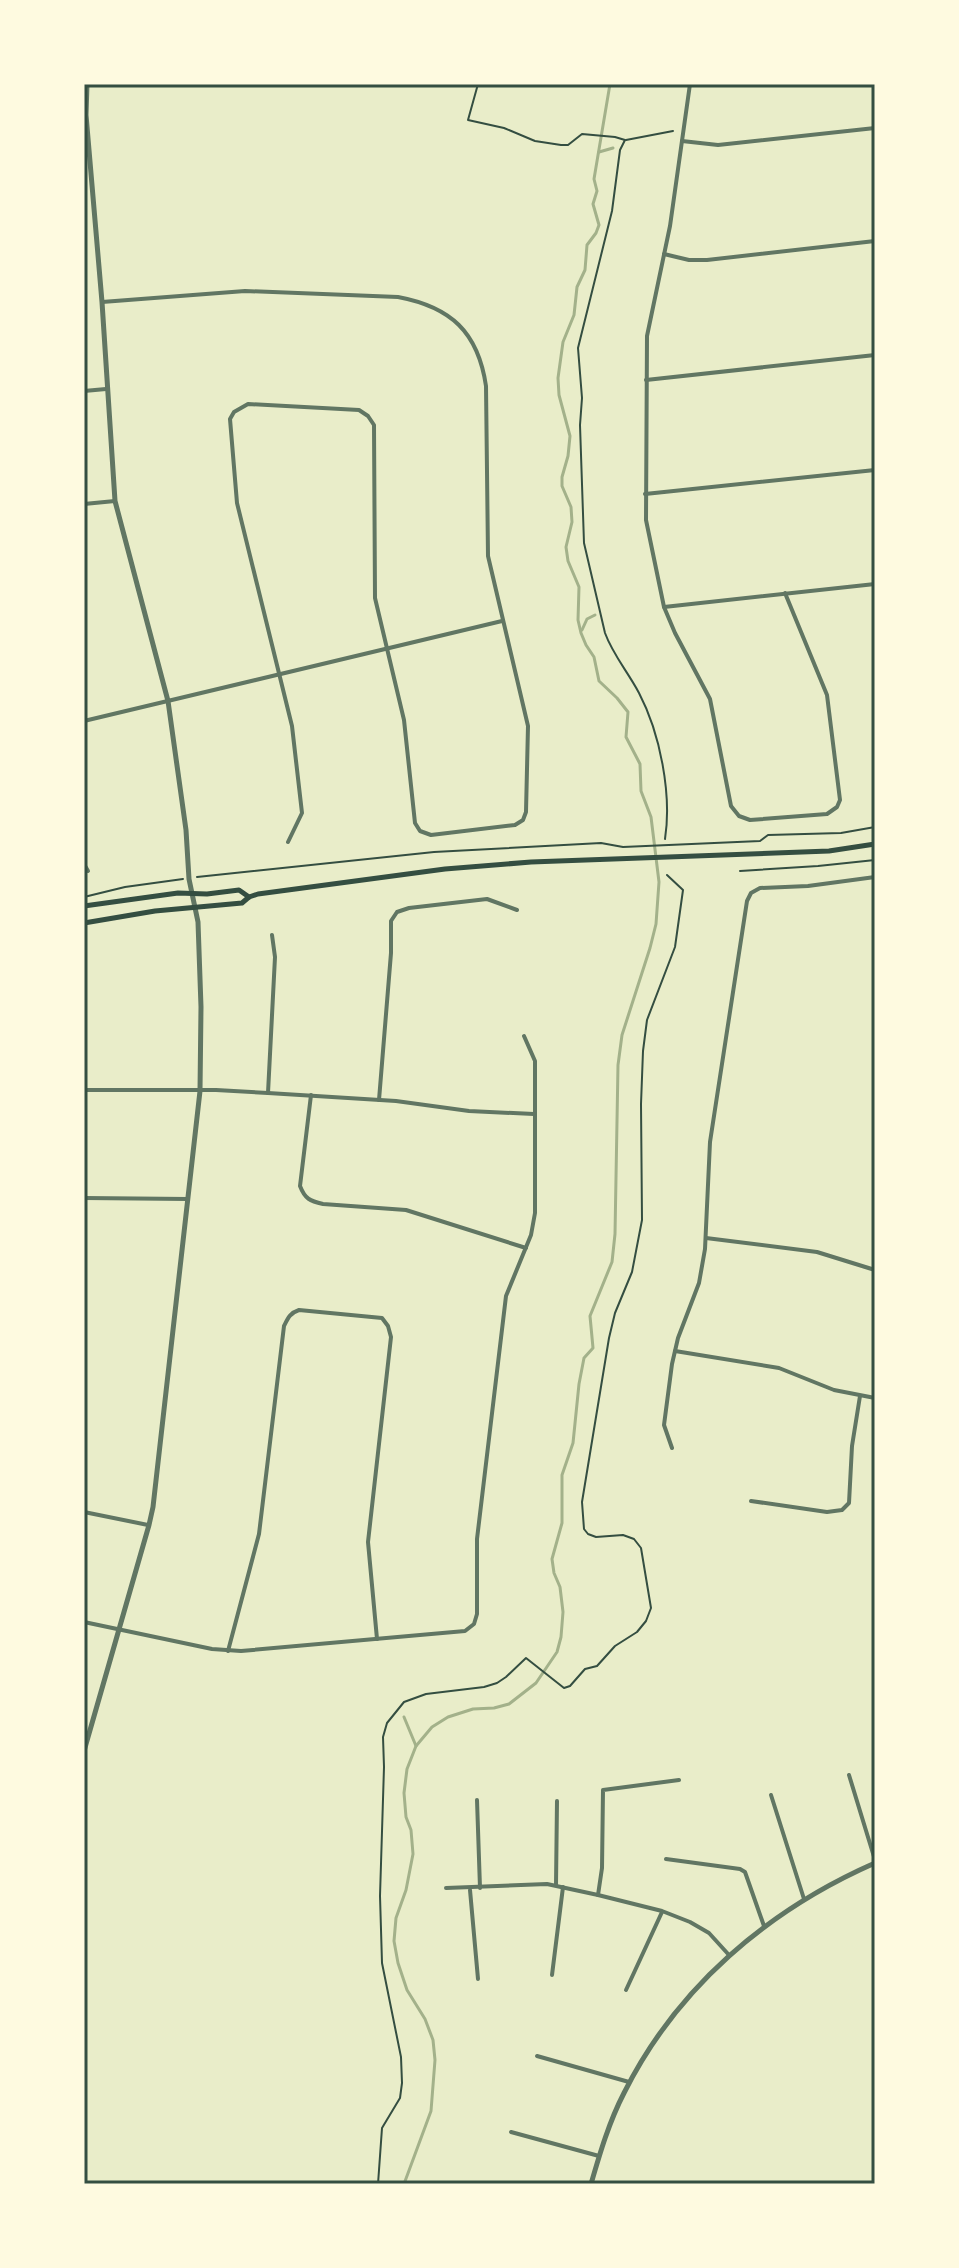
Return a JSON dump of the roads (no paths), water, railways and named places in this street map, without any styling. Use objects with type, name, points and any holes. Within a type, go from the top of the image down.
[{"type":"main road","points":[[84,923],[155,911],[242,903],[249,897],[358,879],[445,869],[531,862],[829,851],[875,844]]},
{"type":"main road","points":[[84,906],[178,893],[239,890],[249,897]]},
{"type":"street","points":[[84,1751],[149,1525],[200,1091],[201,989],[196,909],[189,879],[186,830],[168,701],[115,501],[102,302],[88,161],[87,84]]},
{"type":"street","points":[[690,84],[664,254],[647,336],[647,535],[664,607],[710,699],[733,811],[750,820],[827,814],[837,807],[840,800],[827,695],[785,593]]},
{"type":"street","points":[[682,141],[718,145],[875,128]]},
{"type":"street","points":[[664,254],[689,260],[707,260],[875,241]]},
{"type":"street","points":[[102,302],[245,291],[398,297],[422,301],[462,328],[483,366],[486,386],[488,556],[528,726],[526,812],[523,820],[515,825],[431,835],[420,831],[415,823],[404,720],[374,588],[372,421],[359,410],[248,404],[234,412],[230,419],[235,488],[256,586],[292,726],[302,813],[288,842]]},
{"type":"street","points":[[646,380],[875,355]]},
{"type":"street","points":[[84,391],[106,389]]},
{"type":"street","points":[[645,494],[875,470]]},
{"type":"street","points":[[84,504],[115,501]]},
{"type":"street","points":[[664,607],[875,584]]},
{"type":"street","points":[[84,721],[502,621]]},
{"type":"street","points":[[84,864],[88,871]]},
{"type":"street","points":[[672,1448],[664,1425],[675,1351],[699,1283],[706,1238],[710,1142],[749,896],[760,888],[808,886],[875,877]]},
{"type":"street","points":[[379,1100],[393,916],[409,908],[487,899],[517,910]]},
{"type":"street","points":[[268,1093],[275,957],[272,935]]},
{"type":"street","points":[[84,1622],[212,1649],[253,1651],[465,1631],[476,1620],[477,1539],[506,1296],[526,1248],[535,1213],[535,1061],[524,1036]]},
{"type":"street","points":[[84,1090],[311,1095],[469,1111],[534,1114]]},
{"type":"street","points":[[311,1095],[300,1186],[303,1196],[323,1204],[406,1210],[526,1248]]},
{"type":"street","points":[[84,1198],[188,1199]]},
{"type":"street","points":[[706,1238],[817,1252],[875,1270]]},
{"type":"street","points":[[228,1651],[259,1534],[284,1326],[287,1318],[299,1310],[382,1318],[391,1337],[368,1542],[377,1639]]},
{"type":"street","points":[[675,1351],[779,1368],[820,1385],[875,1398]]},
{"type":"street","points":[[751,1501],[827,1512],[845,1508],[850,1496],[852,1446],[860,1396]]},
{"type":"street","points":[[84,1512],[149,1525]]},
{"type":"street","points":[[591,2184],[611,2122],[629,2082],[688,1997],[729,1955],[764,1926],[804,1899],[875,1862],[849,1775]]},
{"type":"street","points":[[598,1895],[602,1868],[603,1790],[679,1780]]},
{"type":"street","points":[[771,1795],[804,1899]]},
{"type":"street","points":[[477,1800],[480,1888]]},
{"type":"street","points":[[556,1885],[557,1801]]},
{"type":"street","points":[[666,1859],[745,1872],[764,1926]]},
{"type":"street","points":[[446,1888],[556,1885],[662,1911],[709,1933],[729,1955]]},
{"type":"street","points":[[552,1975],[563,1887]]},
{"type":"street","points":[[470,1889],[478,1979]]},
{"type":"street","points":[[626,1990],[662,1911]]},
{"type":"street","points":[[537,2056],[629,2082]]},
{"type":"street","points":[[511,2132],[599,2156]]},
{"type":"waterway","points":[[404,2184],[431,2111],[435,2060],[433,2040],[425,2019],[407,1990],[394,1941],[396,1918],[406,1890],[413,1854],[404,1793],[407,1769],[416,1746],[432,1727],[448,1717],[473,1709],[509,1704],[536,1683],[557,1652],[563,1612],[552,1559],[562,1523],[562,1475],[573,1443],[584,1358],[593,1348],[590,1316],[612,1262],[618,1065],[622,1035],[656,924],[659,882],[651,817],[641,791],[640,764],[626,737],[628,712],[599,681],[594,657],[581,633],[578,620],[579,587],[568,561],[566,547],[572,522],[571,507],[562,486],[570,436],[559,395],[558,378],[563,342],[574,315],[577,287],[585,270],[587,245],[599,225],[593,204],[597,191],[594,179],[610,84]]},
{"type":"waterway","points":[[599,152],[613,148]]},
{"type":"waterway","points":[[582,630],[587,619],[595,615]]},
{"type":"waterway","points":[[404,1717],[416,1746]]}]
